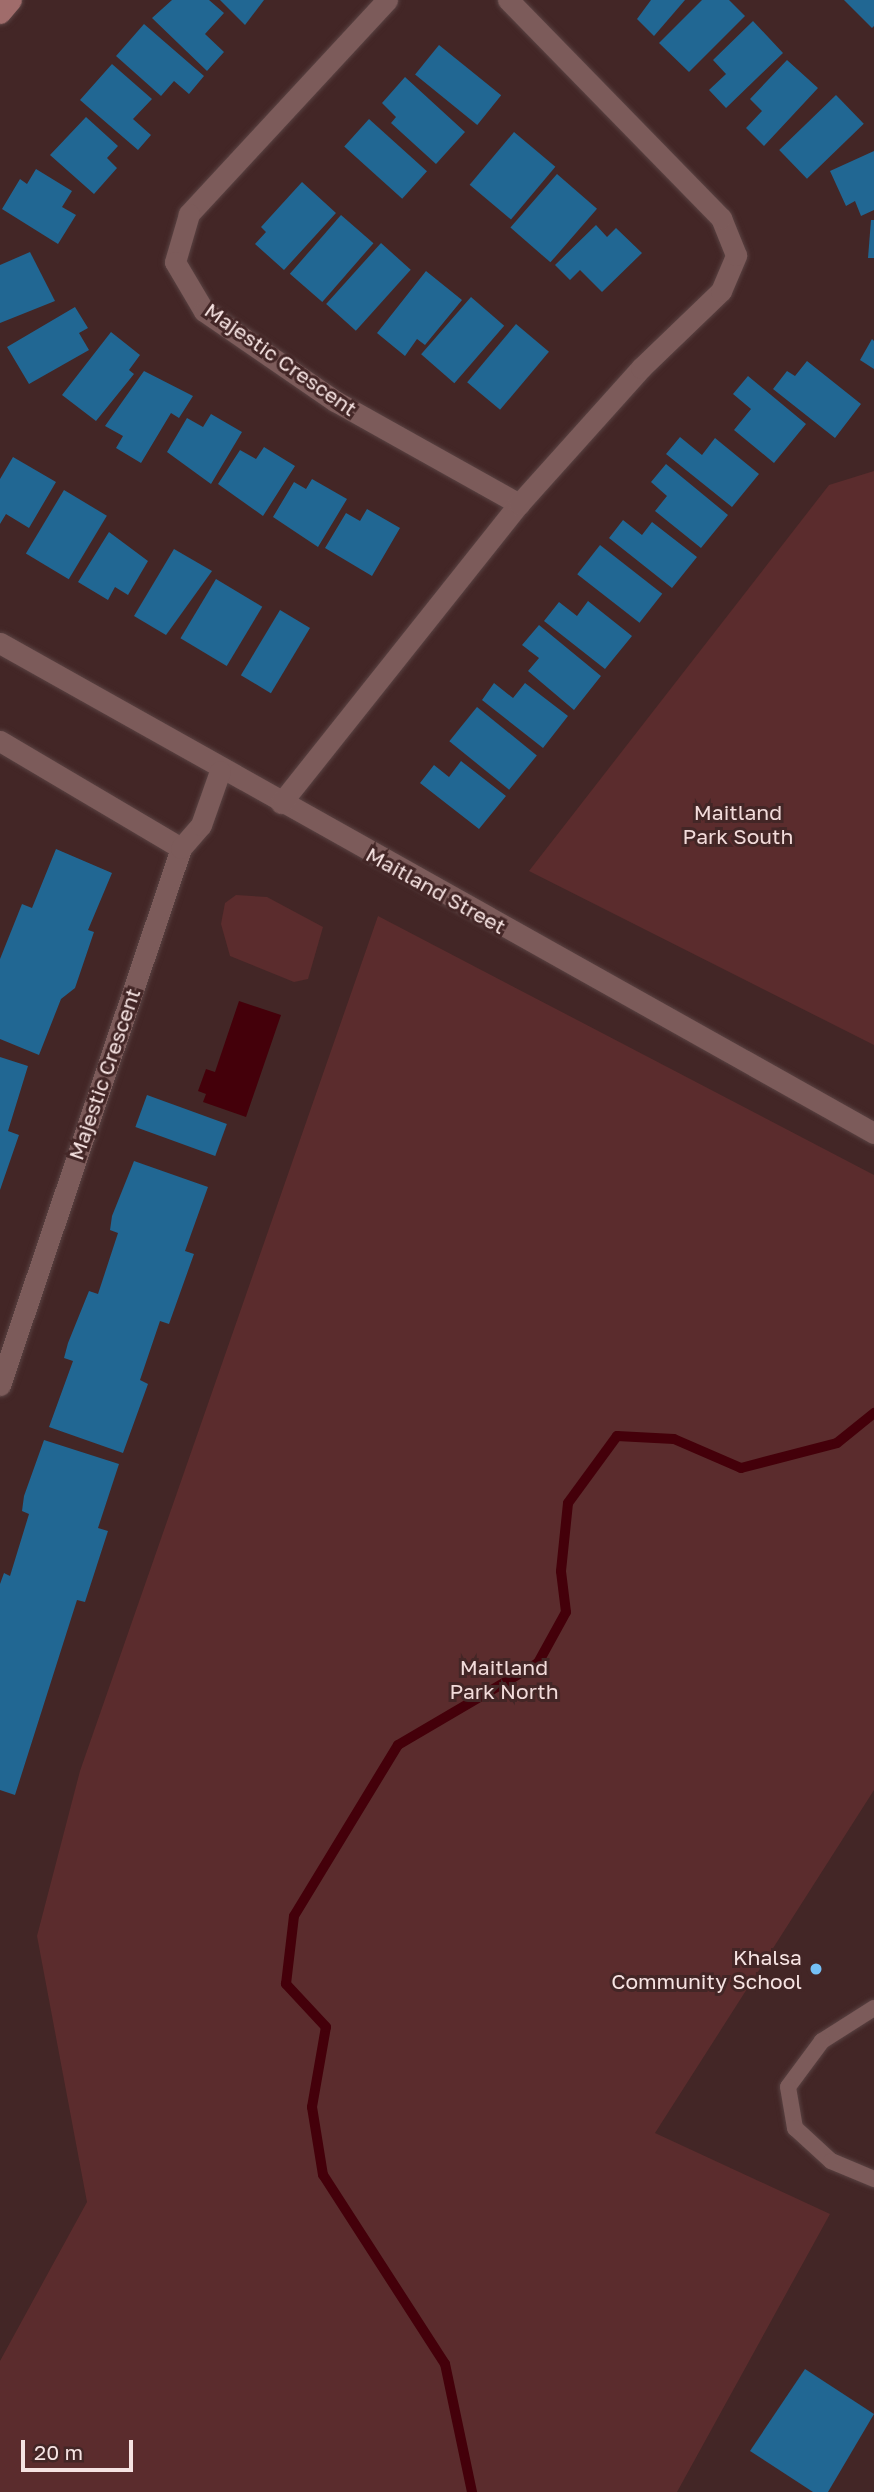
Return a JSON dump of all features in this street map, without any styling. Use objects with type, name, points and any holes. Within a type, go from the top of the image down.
[{"type":"street","points":[[0,13],[10,0]]},
{"type":"street","name":"Majestic Crescent","points":[[387,0],[189,214],[175,262],[204,311],[335,401],[519,504]]},
{"type":"street","points":[[281,803],[519,504],[641,368],[721,291],[736,255],[721,218],[508,0]]},
{"type":"street","name":"Maitland Street","points":[[0,643],[220,771],[874,1133]]},
{"type":"street","points":[[0,741],[181,848]]},
{"type":"street","name":"Majestic Crescent","points":[[0,1385],[181,848],[201,825],[220,771]]},
{"type":"lane","points":[[874,2008],[822,2041],[788,2087],[794,2127],[831,2161],[874,2179]]},
{"type":"green space","name":"Maitland Park South","points":[[874,471],[874,1045],[529,871],[829,485]]},
{"type":"green space","points":[[236,895],[267,897],[323,927],[308,979],[294,982],[230,956],[221,924],[225,903]]},
{"type":"green space","name":"Maitland Park North","points":[[378,916],[874,1175],[874,1790],[655,2133],[830,2214],[677,2492],[0,2492],[0,2361],[87,2202],[37,1936],[80,1771]]},
{"type":"shaded area","points":[[239,1001],[281,1015],[246,1117],[203,1102],[206,1094],[198,1091],[206,1069],[215,1072]]},
{"type":"building","points":[[172,0],[209,0],[224,13],[205,34],[224,52],[207,71],[152,18]]},
{"type":"building","points":[[220,0],[264,0],[245,25]]},
{"type":"building","points":[[651,0],[685,0],[654,36],[637,19]]},
{"type":"building","points":[[702,0],[729,0],[745,16],[689,72],[659,43]]},
{"type":"building","points":[[844,0],[874,0],[874,26],[872,28]]},
{"type":"building","points":[[753,21],[783,53],[726,108],[709,90],[726,74],[713,60]]},
{"type":"building","points":[[144,24],[204,76],[189,94],[174,81],[161,96],[116,56]]},
{"type":"building","points":[[439,45],[501,95],[477,125],[415,75]]},
{"type":"building","points":[[787,60],[818,88],[764,146],[746,128],[762,111],[750,99]]},
{"type":"building","points":[[112,64],[152,99],[133,119],[151,135],[138,150],[80,100]]},
{"type":"building","points":[[405,77],[465,132],[436,164],[391,123],[396,117],[382,103]]},
{"type":"building","points":[[836,95],[864,124],[807,179],[779,150]]},
{"type":"building","points":[[86,117],[118,146],[107,158],[117,168],[94,194],[50,155]]},
{"type":"building","points":[[369,119],[427,171],[402,199],[344,146]]},
{"type":"building","points":[[514,132],[555,167],[511,220],[470,185]]},
{"type":"building","points":[[874,151],[874,210],[861,216],[855,201],[846,206],[830,171]]},
{"type":"building","points":[[36,169],[72,191],[62,207],[76,215],[58,244],[2,209],[20,179],[27,184]]},
{"type":"building","points":[[557,174],[597,209],[550,262],[510,228]]},
{"type":"building","points":[[302,182],[336,213],[284,270],[255,244],[266,232],[261,227]]},
{"type":"building","points":[[341,215],[373,243],[322,302],[290,274]]},
{"type":"building","points":[[871,220],[874,220],[874,258],[868,258]]},
{"type":"building","points":[[596,225],[607,237],[616,228],[642,253],[602,292],[580,270],[570,280],[555,265]]},
{"type":"building","points":[[381,243],[411,270],[356,331],[326,304]]},
{"type":"building","points":[[30,252],[55,301],[0,323],[0,265]]},
{"type":"building","points":[[426,271],[462,300],[425,345],[417,339],[405,356],[377,333]]},
{"type":"building","points":[[471,297],[504,326],[454,383],[421,354]]},
{"type":"building","points":[[75,307],[88,328],[79,333],[89,350],[29,384],[7,347]]},
{"type":"building","points":[[516,324],[549,352],[500,410],[467,382]]},
{"type":"building","points":[[111,332],[140,355],[129,370],[134,374],[96,421],[62,395]]},
{"type":"building","points":[[872,339],[874,341],[874,369],[860,360]]},
{"type":"building","points":[[807,361],[861,404],[835,438],[773,389],[787,371],[795,376]]},
{"type":"building","points":[[144,371],[193,396],[179,418],[171,413],[141,463],[116,448],[123,436],[105,426]]},
{"type":"building","points":[[748,376],[806,424],[774,463],[734,430],[751,409],[733,394]]},
{"type":"building","points":[[211,414],[242,432],[211,484],[167,452],[187,418],[203,427]]},
{"type":"building","points":[[680,437],[702,455],[715,438],[759,474],[732,507],[666,454]]},
{"type":"building","points":[[264,447],[295,466],[263,516],[218,484],[240,450],[256,459]]},
{"type":"building","points":[[13,457],[56,482],[29,528],[6,514],[0,524],[0,479]]},
{"type":"building","points":[[666,464],[728,515],[701,548],[655,511],[667,496],[651,482]]},
{"type":"building","points":[[312,479],[347,499],[318,547],[273,517],[294,482],[306,489]]},
{"type":"building","points":[[64,490],[107,516],[69,579],[26,553]]},
{"type":"building","points":[[367,509],[400,528],[372,576],[325,548],[346,513],[360,521]]},
{"type":"building","points":[[623,520],[642,535],[652,522],[697,557],[672,588],[609,538]]},
{"type":"building","points":[[109,532],[148,561],[128,595],[115,587],[108,600],[78,582]]},
{"type":"building","points":[[600,545],[662,594],[639,623],[577,574]]},
{"type":"building","points":[[174,549],[212,571],[166,635],[134,616]]},
{"type":"building","points":[[216,579],[262,607],[227,666],[180,638]]},
{"type":"building","points":[[588,601],[632,636],[605,669],[544,621],[559,602],[577,616]]},
{"type":"building","points":[[280,610],[310,628],[271,693],[241,675]]},
{"type":"building","points":[[539,625],[601,676],[574,710],[528,671],[539,658],[522,645]]},
{"type":"building","points":[[494,683],[513,698],[525,683],[568,716],[543,748],[482,700]]},
{"type":"building","points":[[477,707],[537,755],[509,790],[449,741]]},
{"type":"building","points":[[461,761],[506,796],[479,829],[420,783],[434,765],[449,777]]},
{"type":"building","points":[[56,849],[112,873],[88,930],[94,932],[75,988],[61,999],[39,1055],[0,1039],[0,959],[22,904],[32,908]]},
{"type":"building","points":[[0,1057],[28,1066],[8,1131],[19,1135],[0,1190]]},
{"type":"building","points":[[147,1095],[227,1124],[215,1156],[135,1127]]},
{"type":"building","points":[[134,1161],[208,1187],[185,1251],[194,1254],[169,1324],[160,1321],[140,1380],[148,1384],[123,1453],[49,1427],[73,1361],[64,1358],[68,1343],[89,1291],[98,1294],[118,1233],[110,1230],[112,1216]]},
{"type":"building","points":[[44,1440],[119,1464],[98,1528],[108,1531],[85,1602],[77,1600],[15,1795],[0,1790],[0,1584],[4,1573],[10,1576],[29,1514],[22,1511],[24,1496]]},
{"type":"building","points":[[805,2369],[874,2414],[828,2492],[813,2492],[750,2451]]},
{"type":"waterway","points":[[472,2492],[445,2364],[323,2175],[312,2107],[326,2027],[286,1984],[294,1916],[398,1745],[538,1663],[566,1612],[561,1571],[568,1503],[617,1436],[674,1439],[741,1468],[837,1443],[874,1413]]},
{"type":"place","name":"Khalsa Community School","points":[[816,1969]]}]
